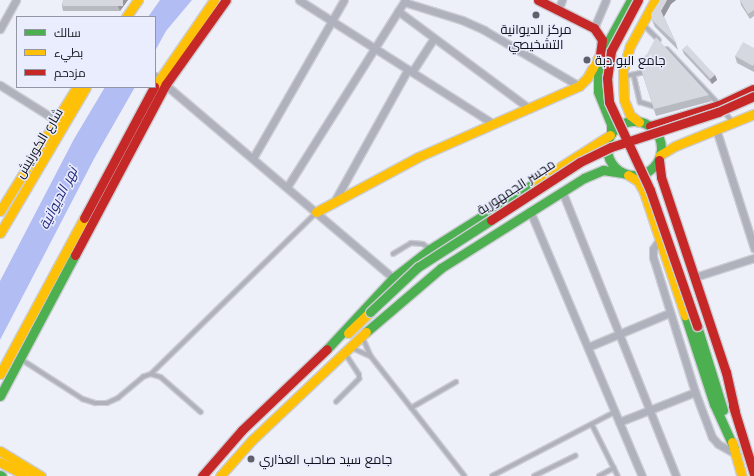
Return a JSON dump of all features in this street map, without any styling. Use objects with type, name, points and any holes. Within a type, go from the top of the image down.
[{"type":"main road","points":[[127,16],[138,0]]},
{"type":"main road","points":[[135,16],[146,0]]},
{"type":"main road","points":[[158,82],[214,0]]},
{"type":"main road","points":[[158,82],[226,0]]},
{"type":"main road","points":[[538,0],[594,28],[602,40],[598,91],[602,106]]},
{"type":"main road","points":[[579,86],[587,78],[631,0]]},
{"type":"main road","points":[[638,0],[612,51],[607,78],[609,102],[618,126],[650,190],[700,325],[752,454],[754,474]]},
{"type":"main road","points":[[644,0],[616,56],[614,95],[621,118],[653,183],[700,325],[742,476]]},
{"type":"main road","points":[[655,0],[627,53],[622,76],[627,108],[630,115],[639,122],[650,126],[659,137],[660,172],[728,378],[735,412]]},
{"type":"main road","points":[[599,64],[606,45]]},
{"type":"main road","points":[[316,212],[418,157],[530,109],[579,86],[587,85],[591,88],[611,124],[611,135],[607,150],[609,160],[641,186],[714,404],[735,451]]},
{"type":"main road","name":"شارع الكورنيش","points":[[1,207],[50,131],[75,88]]},
{"type":"main road","name":"شارع الكورنيش","points":[[0,233],[85,88]]},
{"type":"main road","points":[[0,396],[155,88]]},
{"type":"main road","points":[[0,374],[155,88]]},
{"type":"main road","points":[[650,126],[708,105],[719,105],[754,89]]},
{"type":"main road","name":"مجسر الجمهورية","points":[[344,351],[373,314],[418,267],[580,162],[611,147],[718,112],[754,96]]},
{"type":"main road","name":"مجسر الجمهورية","points":[[323,354],[443,257],[579,170],[610,154],[720,117],[754,102]]},
{"type":"main road","points":[[220,476],[252,440],[362,334],[441,268],[562,191],[597,172],[609,170],[626,174],[646,173],[659,158],[675,146],[734,122],[753,117]]},
{"type":"main road","points":[[202,476],[242,430],[323,354],[357,314],[393,278],[430,249],[611,135],[621,125],[639,122]]},
{"type":"main road","points":[[50,131],[56,129],[58,136]]},
{"type":"main road","points":[[0,451],[41,476]]},
{"type":"main road","points":[[0,462],[26,476]]},
{"type":"main road","points":[[0,468],[15,476]]},
{"type":"street","points":[[0,29],[16,0]]},
{"type":"street","points":[[299,0],[494,124]]},
{"type":"street","points":[[254,158],[344,0]]},
{"type":"street","points":[[558,10],[562,0]]},
{"type":"street","points":[[594,28],[606,0]]},
{"type":"street","points":[[287,187],[405,1],[462,20],[484,30],[579,86]]},
{"type":"street","points":[[398,11],[530,109]]},
{"type":"street","points":[[334,203],[410,71],[434,38]]},
{"type":"street","points":[[158,82],[254,158],[393,278]]},
{"type":"street","points":[[0,85],[65,125]]},
{"type":"street","points":[[716,129],[754,248]]},
{"type":"street","points":[[562,191],[618,335],[676,476]]},
{"type":"street","points":[[530,211],[642,476]]},
{"type":"street","points":[[660,239],[653,249],[653,257],[669,313],[695,392],[712,437],[718,444],[735,451]]},
{"type":"street","points":[[695,277],[754,258]]},
{"type":"street","points":[[588,347],[669,313]]},
{"type":"street","points":[[619,422],[695,392]]},
{"type":"lane","points":[[642,23],[734,122]]},
{"type":"lane","points":[[622,76],[634,75],[649,70]]},
{"type":"lane","points":[[634,75],[640,102],[653,106]]},
{"type":"lane","points":[[20,358],[83,399],[95,403],[107,403],[118,398],[134,383],[151,374],[316,212]]},
{"type":"lane","points":[[393,254],[411,243],[423,244],[430,249]]},
{"type":"lane","points":[[362,334],[371,356],[465,476]]},
{"type":"lane","points":[[344,351],[371,356]]},
{"type":"lane","points":[[336,402],[359,379],[360,375],[344,351]]},
{"type":"lane","points":[[151,374],[161,377],[201,412]]},
{"type":"lane","points":[[411,408],[456,382]]},
{"type":"lane","points":[[492,476],[615,412]]},
{"type":"lane","points":[[592,424],[618,476]]},
{"type":"lane","points":[[534,476],[575,456]]},
{"type":"lane","points":[[599,476],[614,468]]},
{"type":"water","points":[[160,0],[192,0],[166,31],[156,49],[156,16],[149,16]]},
{"type":"water","name":"نهر الديوانية","points":[[104,88],[134,88],[95,157],[0,340],[0,281],[74,139]]},
{"type":"building","points":[[63,0],[123,0],[123,6],[63,6]]},
{"type":"building","points":[[660,0],[667,0],[661,11],[676,43],[652,20],[651,14]]},
{"type":"building","points":[[740,0],[754,0],[754,10],[748,14]]},
{"type":"building","points":[[656,37],[709,95],[654,109],[638,60],[647,54]]},
{"type":"building","points":[[743,42],[754,48],[753,66],[735,56]]},
{"type":"building","points":[[687,45],[715,75],[711,79],[683,49]]},
{"type":"traffic: fast","points":[[611,134],[611,124],[598,91],[598,70],[603,51],[631,0]]},
{"type":"traffic: fast","points":[[629,121],[639,121],[653,129],[659,138],[661,148],[659,158],[653,167],[639,175],[629,175],[619,170],[612,163],[607,153],[607,143],[612,133],[619,126],[629,121]]},
{"type":"traffic: fast","points":[[366,332],[441,268],[584,178],[603,170],[623,173]]},
{"type":"traffic: fast","points":[[327,349],[393,278],[430,249],[535,183]]},
{"type":"traffic: fast","points":[[370,312],[418,267],[491,220]]},
{"type":"traffic: fast","points":[[0,396],[75,255]]},
{"type":"traffic: fast","points":[[685,315],[714,404],[734,448]]},
{"type":"traffic: fast","points":[[697,326],[723,410]]},
{"type":"traffic: slow","points":[[127,16],[138,0]]},
{"type":"traffic: slow","points":[[156,85],[214,0]]},
{"type":"traffic: slow","points":[[639,122],[630,115],[624,100],[623,70],[630,46],[655,0]]},
{"type":"traffic: slow","points":[[316,212],[418,157],[579,86],[587,78],[599,56]]},
{"type":"traffic: slow","points":[[0,211],[76,88]]},
{"type":"traffic: slow","points":[[0,233],[85,88]]},
{"type":"traffic: slow","points":[[660,155],[675,146],[754,114]]},
{"type":"traffic: slow","points":[[535,183],[610,135]]},
{"type":"traffic: slow","points":[[628,175],[638,181],[644,192],[685,315]]},
{"type":"traffic: slow","points":[[0,374],[84,218]]},
{"type":"traffic: slow","points":[[348,333],[370,312]]},
{"type":"traffic: slow","points":[[220,476],[252,440],[366,332]]},
{"type":"traffic: slow","points":[[732,442],[742,476]]},
{"type":"traffic: slow","points":[[0,451],[41,476]]},
{"type":"traffic: slow","points":[[0,462],[26,476]]},
{"type":"traffic: jam","points":[[75,255],[166,84],[226,0]]},
{"type":"traffic: jam","points":[[538,0],[594,28],[602,40],[600,55]]},
{"type":"traffic: jam","points":[[638,0],[611,51],[607,78],[609,102],[650,190],[697,326]]},
{"type":"traffic: jam","points":[[84,218],[153,88]]},
{"type":"traffic: jam","points":[[650,126],[719,105],[754,89]]},
{"type":"traffic: jam","points":[[491,220],[580,162],[611,147],[718,112],[754,96]]},
{"type":"traffic: jam","points":[[659,160],[661,177],[726,372],[735,412]]},
{"type":"traffic: jam","points":[[202,476],[242,430],[327,349]]},
{"type":"traffic: jam","points":[[733,406],[754,474]]},
{"type":"place","name":"مركز الديوانية التشخيصي","points":[[536,15]]},
{"type":"place","name":"جامع البو دبة","points":[[587,60]]},
{"type":"place","name":"جامع سيد صاحب العذاري","points":[[251,459]]}]
